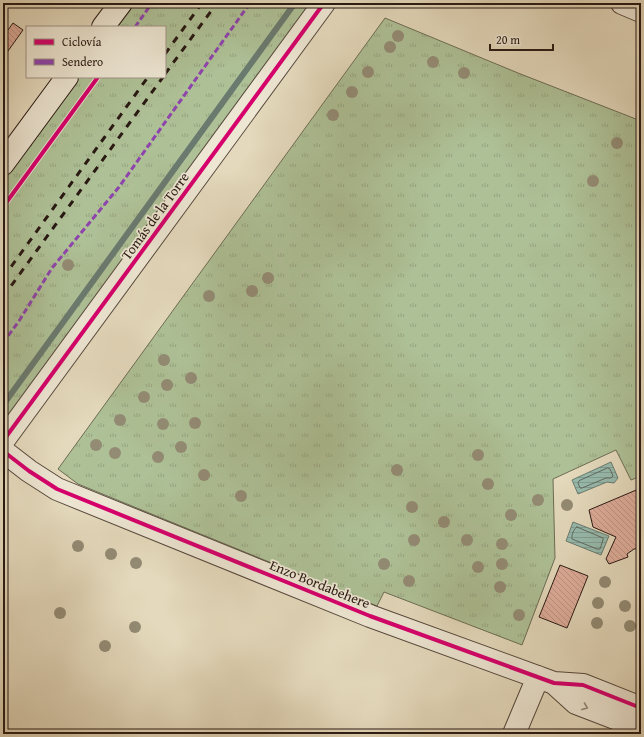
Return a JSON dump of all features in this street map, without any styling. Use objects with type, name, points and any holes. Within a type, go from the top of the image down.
[{"type":"street","points":[[104,26],[121,3]]},
{"type":"street","name":"Tomás de la Torre","points":[[3,441],[324,3]]},
{"type":"street","points":[[622,3],[641,11]]},
{"type":"street","points":[[3,164],[66,78]]},
{"type":"street","name":"Enzo Bordabehere","points":[[3,451],[29,472],[57,489],[370,616],[546,680],[583,685],[641,708]]},
{"type":"street","points":[[514,734],[546,680]]},
{"type":"street","name":"Enzo Bordabehere","points":[[546,680],[576,703],[641,728]]},
{"type":"green space","points":[[121,3],[324,3],[3,441],[3,164],[66,78],[166,78],[166,26],[104,26]]},
{"type":"green space","points":[[385,18],[518,73],[641,121],[641,476],[631,480],[616,450],[553,479],[555,558],[522,645],[384,592],[377,606],[78,484],[58,469]]},
{"type":"water","points":[[611,462],[618,478],[614,483],[607,482],[578,494],[572,480]]},
{"type":"water","points":[[573,522],[609,536],[601,555],[566,541]]},
{"type":"building","points":[[13,23],[23,30],[3,58],[3,37]]},
{"type":"building","points":[[641,488],[641,548],[634,549],[627,554],[628,557],[609,564],[606,559],[616,537],[593,527],[589,510]]},
{"type":"building","points":[[560,565],[588,576],[567,628],[539,617]]},
{"type":"waterway","points":[[3,405],[295,3]]},
{"type":"railway","points":[[166,53],[202,3]]},
{"type":"railway","points":[[166,73],[217,3]]},
{"type":"railway","points":[[3,278],[147,78]]},
{"type":"railway","points":[[3,297],[162,78]]},
{"type":"marked path","points":[[136,26],[152,3]]},
{"type":"marked path","points":[[3,343],[19,321],[52,268],[119,187],[250,3]]},
{"type":"cycle path","points":[[3,441],[324,3]]},
{"type":"cycle path","points":[[3,207],[97,78]]},
{"type":"cycle path","points":[[3,451],[29,471],[57,489],[370,616],[554,683],[583,685],[641,708]]}]
